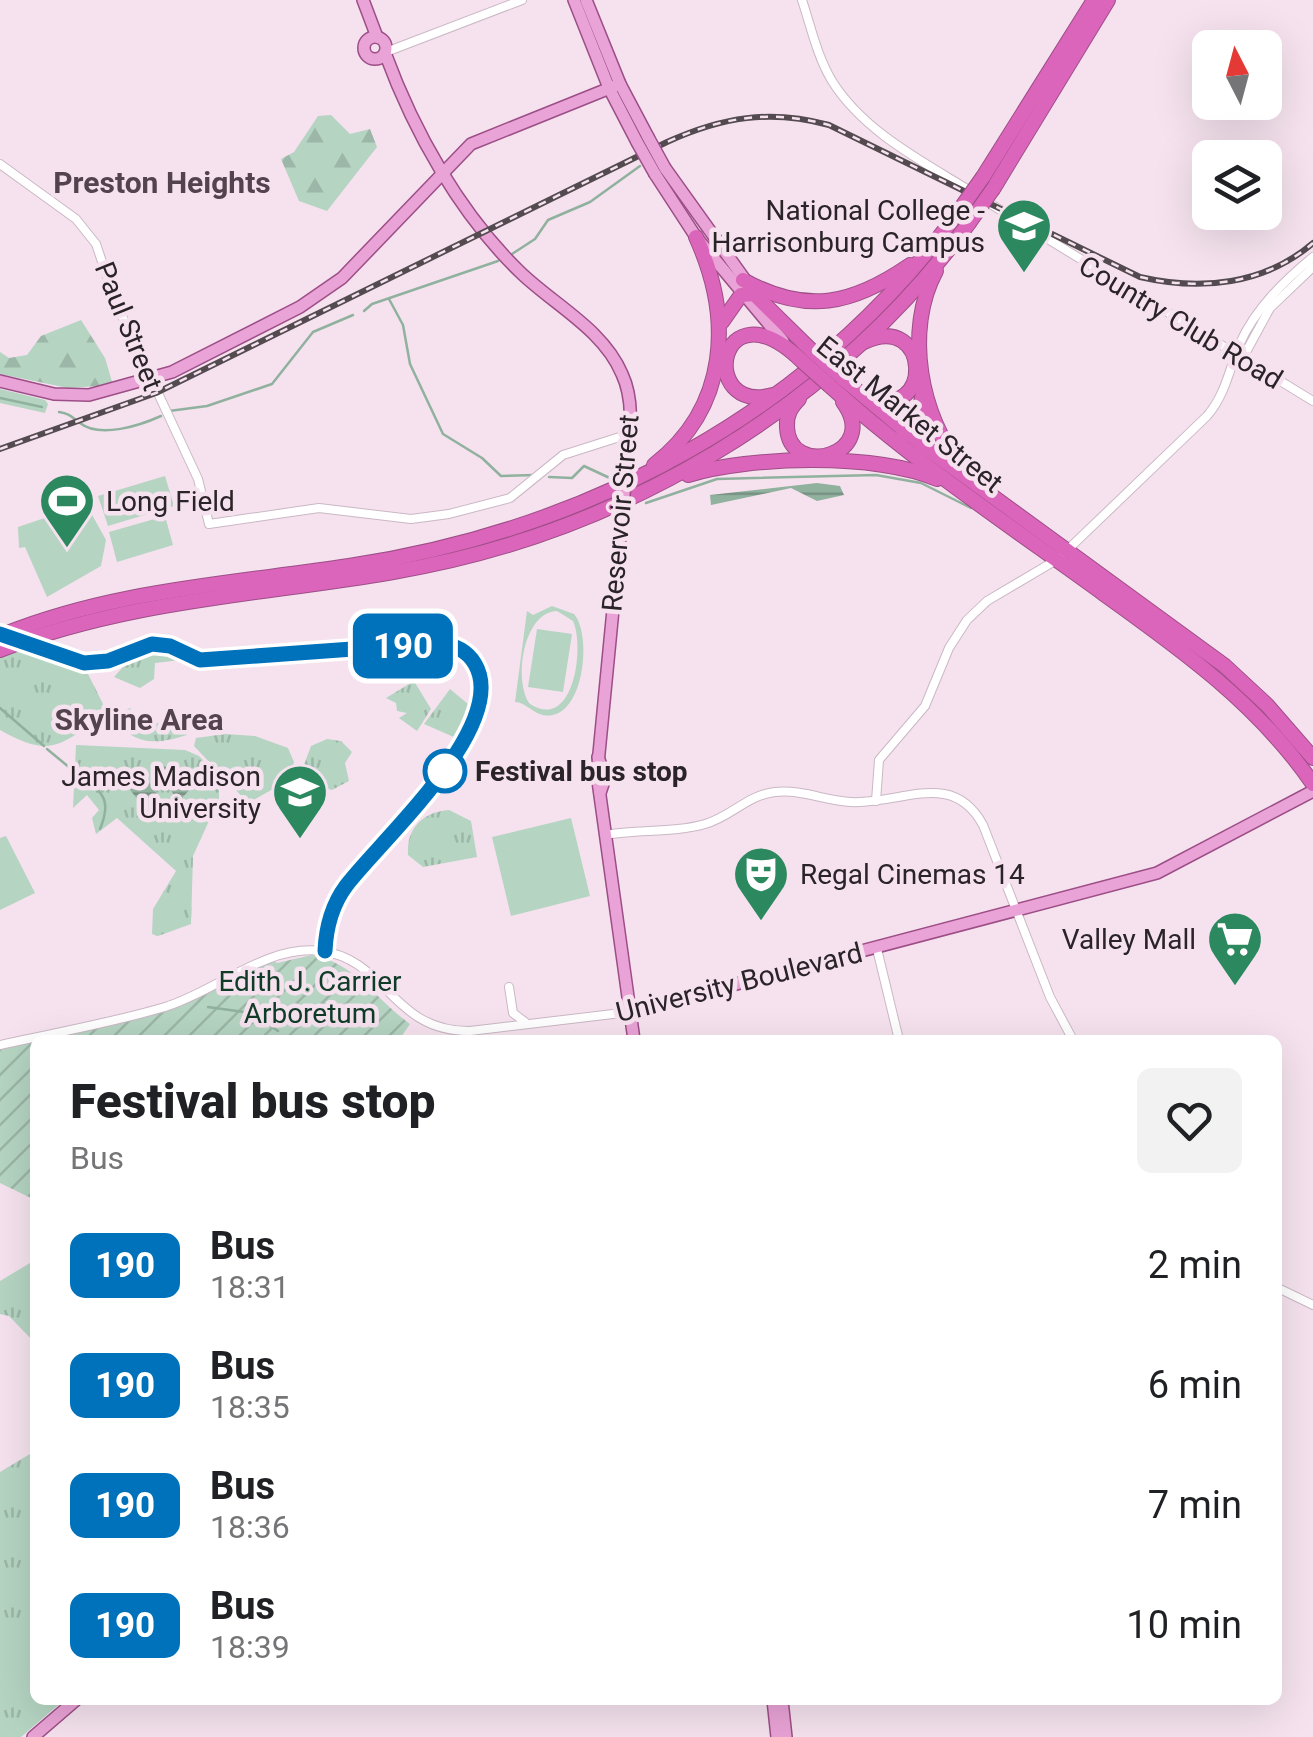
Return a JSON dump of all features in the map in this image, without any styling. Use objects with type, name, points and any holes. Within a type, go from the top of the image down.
[{"type":"highway","points":[[988,183],[1094,0]]},
{"type":"highway","points":[[972,480],[940,434],[926,384],[919,342],[924,302],[963,222],[1108,0]]},
{"type":"highway","points":[[722,323],[742,287],[790,302],[831,302],[898,273],[946,229],[963,222]]},
{"type":"highway","points":[[0,635],[138,596],[347,566],[462,544],[543,520],[729,444],[856,348],[963,222]]},
{"type":"highway","points":[[634,482],[721,434],[783,390],[876,309],[946,229]]},
{"type":"highway","points":[[0,650],[147,606],[363,577],[484,554],[573,524],[668,454],[695,422],[718,368],[722,323],[718,293],[696,237]]},
{"type":"highway","name":"East Market Street","points":[[742,287],[762,298],[836,385],[974,499],[1062,555],[1175,638],[1246,706],[1313,787]]},
{"type":"highway","points":[[783,390],[762,398],[744,396],[732,387],[725,369],[728,351],[739,337],[766,334],[784,344]]},
{"type":"highway","points":[[856,348],[876,337],[891,336],[910,347],[918,367],[912,388],[897,400],[882,402],[860,394]]},
{"type":"highway","name":"East Market Street","points":[[784,344],[807,355]]},
{"type":"highway","points":[[902,437],[919,411],[926,384]]},
{"type":"highway","points":[[810,386],[790,410],[786,429],[794,446],[812,456],[834,454],[849,439],[852,421],[836,385]]},
{"type":"highway","name":"East Market Street","points":[[836,385],[860,394],[902,437],[972,480],[1147,625],[1206,652],[1267,705],[1313,758]]},
{"type":"highway","points":[[634,482],[714,468],[856,461],[920,472],[974,499]]},
{"type":"main road","name":"East Market Street","points":[[574,0],[642,140],[696,237],[742,287]]},
{"type":"main road","name":"East Market Street","points":[[586,0],[615,86]]},
{"type":"main road","name":"Reservoir Street","points":[[364,5],[380,48],[440,172],[520,272],[593,332],[612,354],[629,398],[625,439],[634,482],[622,517],[597,752],[602,768],[614,774],[601,784],[599,799],[606,835]]},
{"type":"main road","points":[[0,381],[76,396],[150,380],[314,298],[378,242],[440,172],[482,138],[615,86]]},
{"type":"main road","name":"East Market Street","points":[[660,171],[784,344]]},
{"type":"main road","name":"University Boulevard","points":[[630,1012],[1157,873],[1313,787]]},
{"type":"main road","points":[[606,835],[633,1035]]},
{"type":"main road","points":[[33,1737],[70,1705]]},
{"type":"main road","points":[[774,1705],[777,1737]]},
{"type":"main road","points":[[783,1705],[786,1737]]},
{"type":"street","points":[[380,48],[412,42],[522,0]]},
{"type":"street","name":"Country Club Road","points":[[802,0],[832,80],[854,110],[887,138],[1313,400]]},
{"type":"street","name":"Paul Street","points":[[0,164],[76,218],[96,244],[116,304],[198,480],[209,524],[319,508],[410,519],[449,514],[510,498],[563,455],[625,439]]},
{"type":"street","points":[[876,801],[879,760],[926,706],[962,626],[987,601],[1062,555],[1211,412],[1239,346],[1266,302],[1313,258]]},
{"type":"street","points":[[1238,356],[1246,352],[1270,308],[1313,267]]},
{"type":"street","points":[[0,635],[87,664],[152,644],[170,646],[200,660],[436,643],[468,655],[478,670],[480,688],[458,750],[408,818],[346,886],[331,916],[325,951],[287,952],[163,1008],[44,1035]]},
{"type":"street","points":[[606,835],[704,824],[752,798],[777,792],[850,802],[930,790],[966,804],[983,825],[1050,997],[1070,1035]]},
{"type":"street","points":[[878,949],[899,1035]]},
{"type":"street","name":"University Boulevard","points":[[325,951],[361,965],[399,1006],[426,1023],[458,1032],[630,1012]]},
{"type":"street","points":[[509,986],[514,1014],[529,1024]]},
{"type":"street","points":[[0,1045],[30,1038]]},
{"type":"street","points":[[1282,1290],[1313,1304]]},
{"type":"green space","points":[[331,115],[350,134],[370,129],[377,147],[327,211],[299,201],[281,159],[294,152],[318,116]]},
{"type":"green space","points":[[81,320],[105,358],[113,385],[68,388],[0,374],[0,352],[9,358],[27,355],[41,336]]},
{"type":"green space","points":[[0,389],[45,400],[45,413],[0,403]]},
{"type":"green space","points":[[165,476],[174,506],[108,526],[98,496]]},
{"type":"green space","name":"Long Field","points":[[86,504],[106,540],[101,566],[47,597],[25,547],[19,548],[18,527]]},
{"type":"green space","points":[[165,516],[173,545],[117,562],[109,532]]},
{"type":"green space","points":[[552,606],[574,614],[579,624],[583,652],[579,683],[566,708],[556,714],[538,713],[515,702],[527,611],[533,615]],"holes":[[[557,611],[573,621],[578,649],[566,697],[545,710],[530,704],[522,680],[529,635],[545,614]]]},
{"type":"green space","points":[[537,629],[572,634],[563,692],[528,687]]},
{"type":"green space","points":[[26,649],[88,674],[108,714],[67,740],[46,746],[33,745],[0,730],[0,658]]},
{"type":"green space","points":[[159,650],[181,660],[155,663],[154,679],[140,688],[114,677],[132,657]]},
{"type":"green space","points":[[414,681],[431,709],[417,731],[399,718],[407,713],[397,711],[396,703],[386,698]]},
{"type":"green space","points":[[450,689],[468,704],[456,738],[424,724]]},
{"type":"green space","points":[[130,708],[141,719],[154,723],[180,713],[187,735],[155,741],[137,738],[114,717]]},
{"type":"green space","points":[[225,734],[255,736],[288,748],[294,762],[289,780],[248,803],[194,746],[196,738]]},
{"type":"green space","points":[[327,739],[341,741],[352,752],[345,763],[349,781],[332,790],[314,785],[304,765],[311,746]]},
{"type":"green space","points":[[76,745],[185,750],[199,756],[219,776],[219,799],[193,856],[191,924],[158,936],[152,934],[153,909],[176,871],[117,818],[96,834],[92,818],[99,810],[87,795],[73,808]]},
{"type":"green space","points":[[449,810],[471,821],[477,857],[423,867],[408,855],[413,829],[431,814]]},
{"type":"green space","points":[[571,818],[590,896],[511,916],[492,837]]},
{"type":"green space","points":[[6,836],[35,893],[0,910],[0,838]]},
{"type":"green space","name":"Edith J. Carrier Arboretum","points":[[312,955],[342,966],[410,1024],[402,1035],[44,1035],[163,1008],[271,959],[277,963]]},
{"type":"green space","name":"Edith J. Carrier Arboretum","points":[[30,1038],[30,1198],[0,1183],[0,1045]]},
{"type":"green space","points":[[30,1263],[30,1338],[9,1316],[0,1314],[0,1281]]},
{"type":"green space","points":[[30,1454],[30,1705],[58,1705],[21,1737],[0,1737],[0,1472]]},
{"type":"green space","points":[[19,1620],[30,1639],[30,1696],[17,1703],[0,1675],[0,1631]]},
{"type":"shaded area","points":[[817,483],[840,486],[844,495],[817,501],[791,488],[711,505],[710,495]]},
{"type":"shaded area","points":[[162,766],[189,777],[192,787],[182,798],[176,798],[158,771]]},
{"type":"shaded area","points":[[139,767],[168,811],[162,823],[152,818],[124,782],[127,771]]},
{"type":"waterway","points":[[512,254],[535,239],[548,220],[590,202],[640,166]]},
{"type":"waterway","points":[[364,311],[372,304],[498,261]]},
{"type":"waterway","points":[[389,299],[403,325],[410,364],[443,434],[482,458],[501,476],[535,475]]},
{"type":"waterway","points":[[169,411],[207,406],[272,384],[313,332],[353,315]]},
{"type":"waterway","points":[[0,398],[42,407]]},
{"type":"waterway","points":[[59,412],[98,430],[132,426],[161,416]]},
{"type":"waterway","points":[[549,477],[572,478],[584,466],[614,480]]},
{"type":"waterway","points":[[646,503],[717,479],[876,475],[921,483],[971,508]]},
{"type":"waterway","points":[[0,708],[44,746]]},
{"type":"waterway","points":[[47,749],[70,768]]},
{"type":"waterway","points":[[74,771],[97,789],[105,801],[100,829]]},
{"type":"waterway","points":[[208,1007],[251,1013],[278,1031]]},
{"type":"railway","points":[[0,449],[156,393],[667,142],[746,118],[787,117],[829,125],[1140,277],[1186,284],[1231,281],[1274,268],[1313,243]]},
{"type":"bus line","name":"190","points":[[0,634],[87,664],[108,661],[152,644],[170,646],[200,660],[270,658],[436,643],[454,646],[468,655],[478,670],[480,688],[475,712],[458,750],[408,818],[346,886],[331,916],[325,951]]},
{"type":"place","name":"National College - Harrisonburg Campus","points":[[1024,275]]},
{"type":"place","name":"Long Field","points":[[67,550]]},
{"type":"place","name":"Festival bus stop","points":[[445,771]]},
{"type":"place","name":"James Madison University","points":[[300,841]]},
{"type":"place","name":"Regal Cinemas 14","points":[[761,923]]},
{"type":"place","name":"Valley Mall","points":[[1235,988]]},
{"type":"district","name":"Preston Heights","points":[[162,183]]},
{"type":"district","name":"Skyline Area","points":[[139,720]]}]
